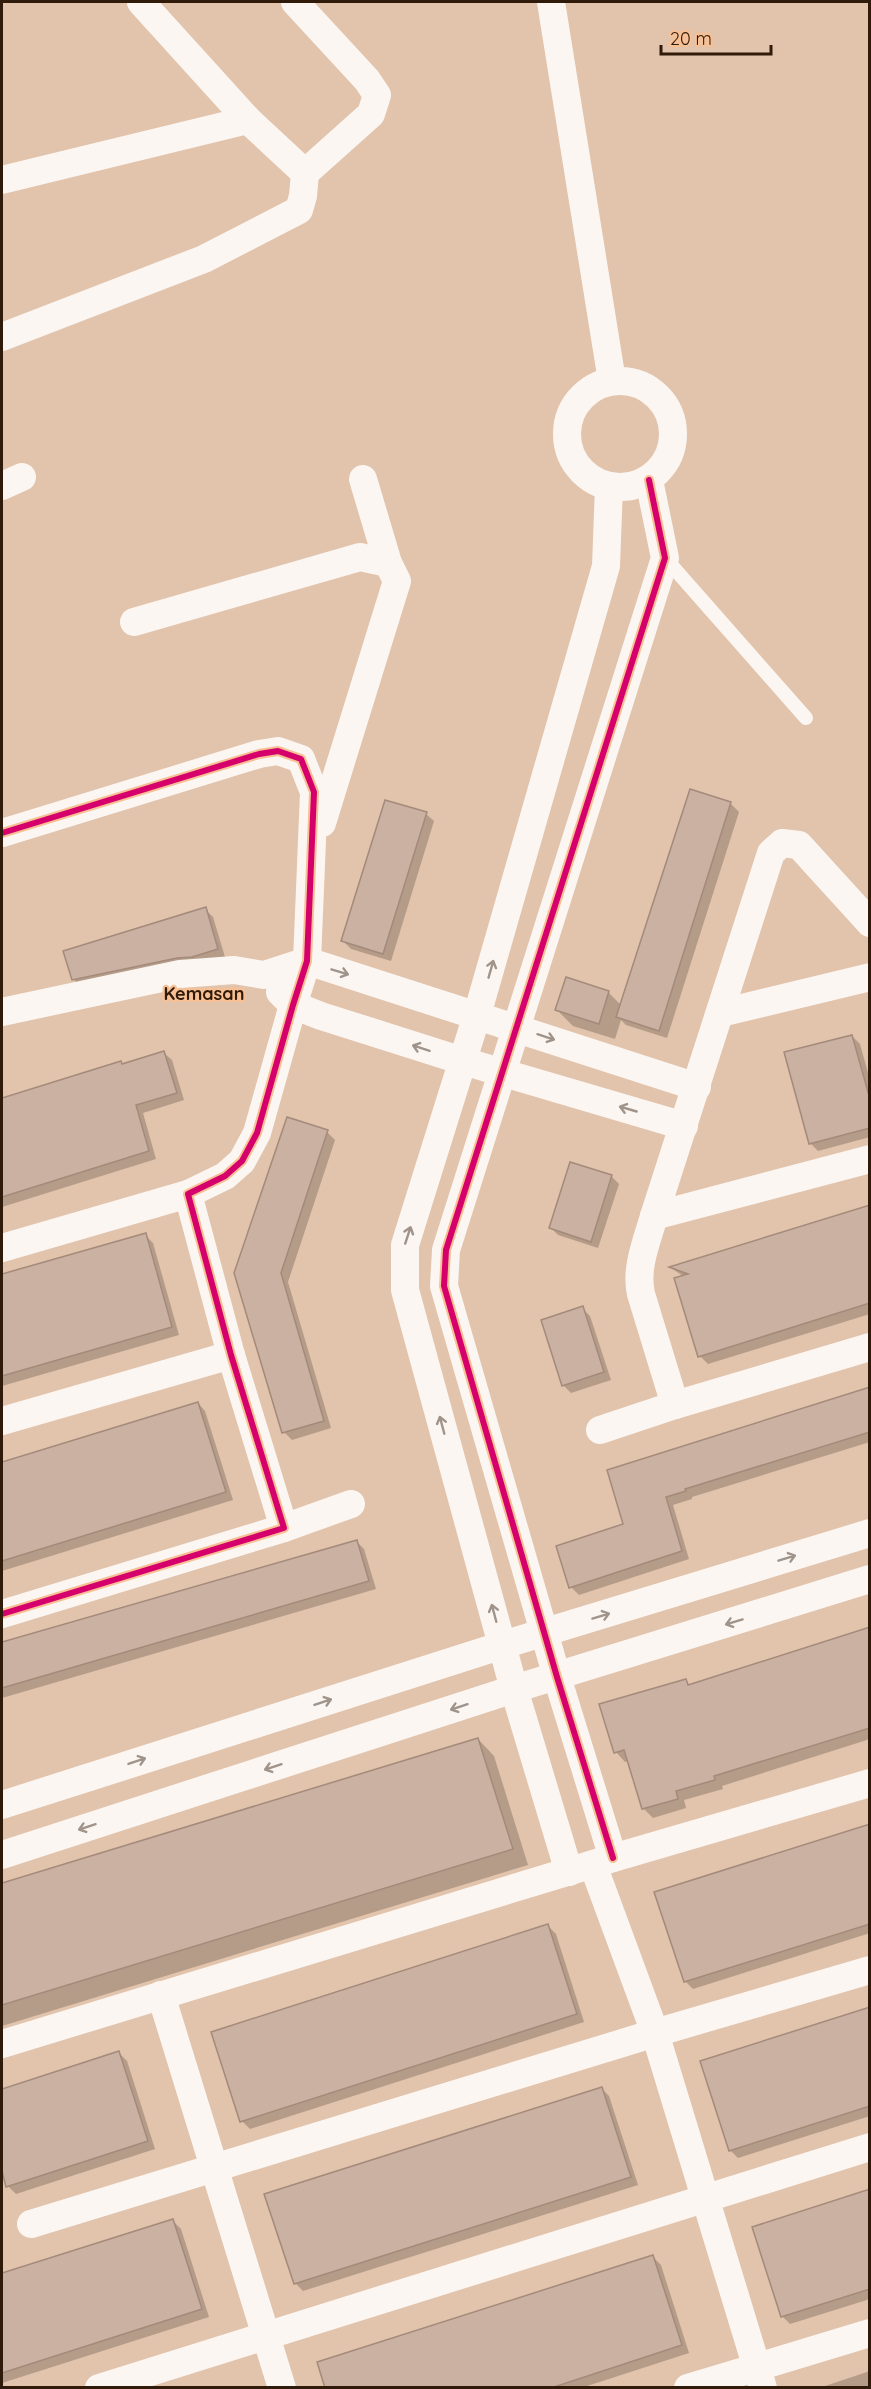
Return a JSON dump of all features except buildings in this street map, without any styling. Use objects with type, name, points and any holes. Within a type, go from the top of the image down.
[{"type":"street","points":[[141,2],[248,120],[305,173]]},
{"type":"street","points":[[2,337],[204,260],[299,210],[305,173],[371,114],[376,95],[367,80],[295,2]]},
{"type":"street","points":[[550,2],[612,381]]},
{"type":"street","points":[[2,180],[248,120]]},
{"type":"street","points":[[612,381],[636,383],[658,394],[671,415],[674,439],[666,463],[649,480],[629,487],[609,486],[589,478],[575,463],[567,443],[568,422],[577,403],[592,388],[612,381]]},
{"type":"street","points":[[311,856],[397,580],[388,563],[363,479]]},
{"type":"street","points":[[592,1865],[557,1677],[444,1286],[446,1250],[665,558],[649,480]]},
{"type":"street","points":[[609,486],[606,566],[477,1015],[405,1245],[405,1290],[514,1689],[592,1865],[655,2032],[759,2377]]},
{"type":"street","points":[[134,622],[360,557],[388,563]]},
{"type":"street","points":[[2,833],[259,754],[278,751],[301,759],[314,792],[307,961],[292,1005],[257,1133],[242,1161],[225,1176],[188,1194],[2,1248]]},
{"type":"street","points":[[675,1405],[638,1280],[654,1216],[771,854],[782,843],[799,845],[870,923]]},
{"type":"street","points":[[2,1012],[180,974],[234,970],[264,975],[307,961],[697,1087]]},
{"type":"street","points":[[264,975],[292,1005],[463,1061],[684,1126]]},
{"type":"street","points":[[721,1013],[870,977]]},
{"type":"street","points":[[654,1216],[870,1159]]},
{"type":"street","points":[[188,1194],[231,1355],[284,1528]]},
{"type":"street","points":[[600,1430],[675,1405],[870,1347]]},
{"type":"street","points":[[2,1421],[231,1355]]},
{"type":"street","points":[[2,1614],[284,1528],[351,1504]]},
{"type":"street","points":[[2,1804],[503,1645],[870,1533]]},
{"type":"street","points":[[2,1855],[514,1689],[870,1579]]},
{"type":"street","points":[[2,2044],[870,1783]]},
{"type":"street","points":[[31,2224],[655,2032],[870,1970]]},
{"type":"street","points":[[161,1995],[282,2388]]},
{"type":"street","points":[[99,2388],[870,2147]]},
{"type":"street","points":[[688,2388],[759,2377],[870,2333]]},
{"type":"lane","points":[[665,558],[806,718]]},
{"type":"cycle path","points":[[613,1858],[557,1677],[444,1286],[446,1250],[665,558],[649,480]]},
{"type":"cycle path","points":[[2,833],[259,754],[278,751],[301,759],[314,792],[307,961],[257,1133],[242,1161],[225,1176],[188,1194],[231,1355],[284,1528],[2,1614]]},
{"type":"district","name":"Kemasan","points":[[204,994]]}]
